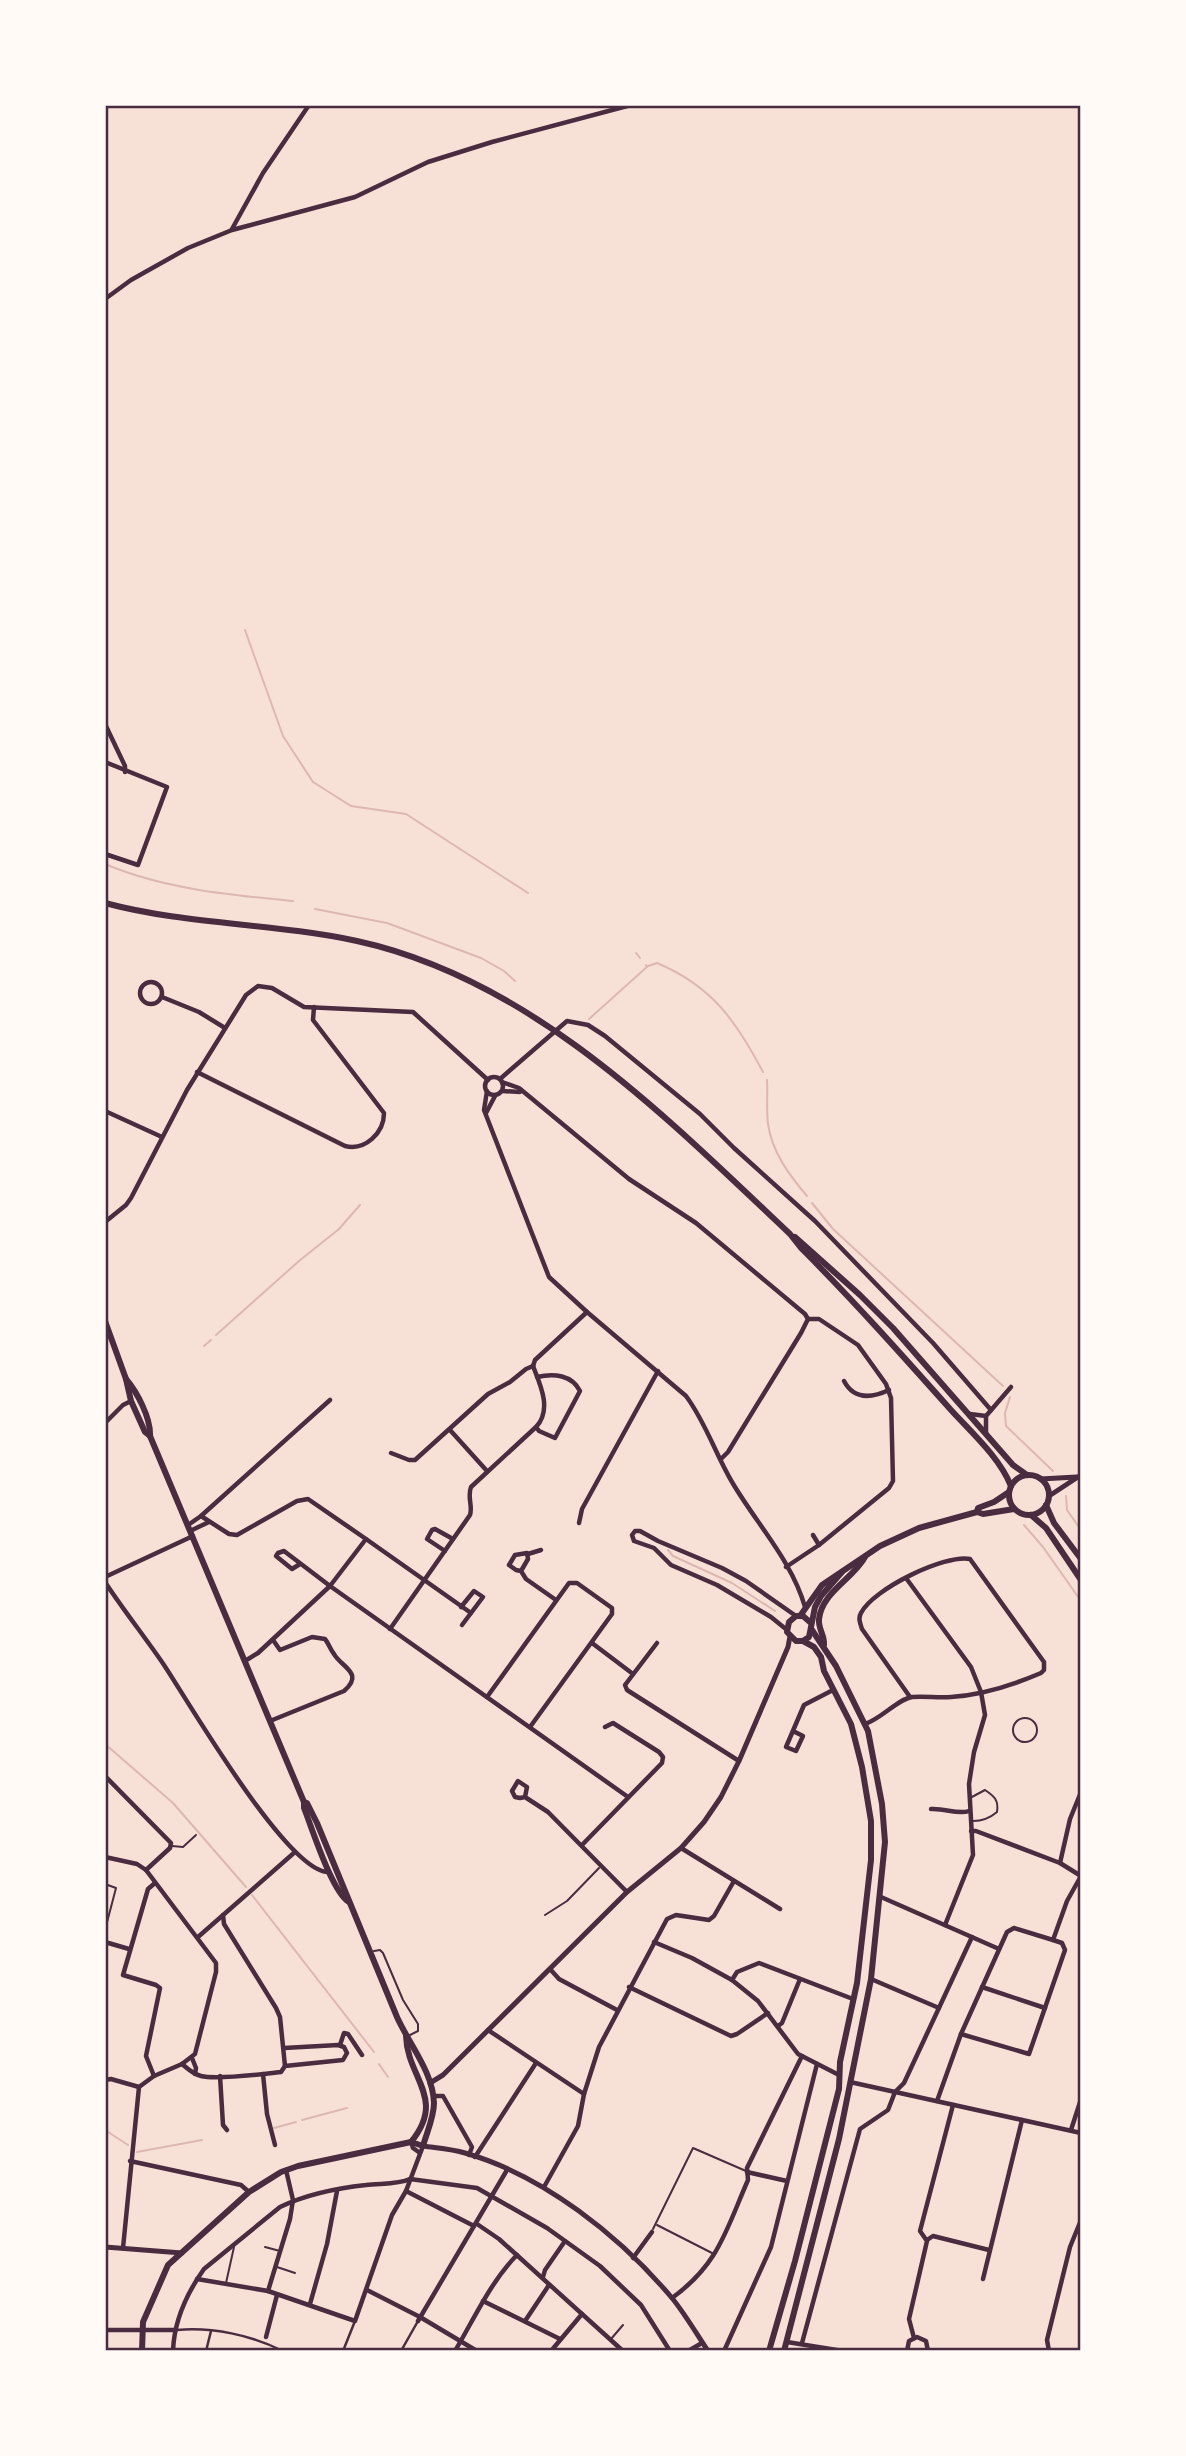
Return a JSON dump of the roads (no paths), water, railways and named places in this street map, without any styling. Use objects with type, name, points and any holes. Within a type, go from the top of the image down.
[{"type":"main road","points":[[107,902],[377,946],[456,974],[530,1015],[585,1053],[693,1144],[790,1234],[987,1450],[1004,1472],[1014,1509],[1031,1515],[1046,1505],[1048,1489],[1040,1479]]},
{"type":"main road","points":[[790,1234],[804,1243],[892,1328],[1013,1465],[1027,1475],[1040,1479],[1079,1476]]},
{"type":"main road","points":[[105,1321],[107,1335],[126,1378],[131,1401],[145,1432],[150,1436]]},
{"type":"main road","points":[[126,1378],[134,1388],[150,1436],[304,1802],[307,1803],[336,1887],[349,1902],[406,2036],[406,2045],[433,2096],[432,2115],[421,2149]]},
{"type":"main road","points":[[976,1512],[978,1508],[995,1502],[1018,1478],[1027,1475]]},
{"type":"main road","points":[[1048,1496],[1079,1476]]},
{"type":"main road","points":[[1046,1505],[1054,1523],[1081,1559]]},
{"type":"main road","points":[[426,2084],[443,2075],[627,1892],[681,1848],[711,1812],[739,1761],[788,1647],[791,1647],[794,1637],[789,1622],[798,1616],[814,1594],[837,1573],[906,1533],[976,1512],[983,1514],[1014,1509]]},
{"type":"main road","points":[[1031,1515],[1046,1528],[1081,1580]]},
{"type":"main road","points":[[824,1645],[819,1625],[822,1608],[832,1593],[859,1568],[867,1555]]},
{"type":"main road","points":[[794,1637],[809,1637],[821,1596],[842,1571]]},
{"type":"main road","points":[[784,2351],[835,2153],[871,1979],[881,1897],[885,1826],[874,1757],[865,1724],[824,1645],[820,1644],[807,1618],[798,1616]]},
{"type":"main road","points":[[769,2351],[839,2089],[853,1999],[872,1836],[862,1767],[851,1724],[833,1690],[818,1651],[794,1637]]},
{"type":"main road","points":[[839,2076],[850,2082]]},
{"type":"main road","points":[[142,2351],[141,2329],[168,2266],[248,2192],[286,2170],[411,2142],[421,2128],[426,2084]]},
{"type":"main road","points":[[839,2089],[849,2091]]},
{"type":"main road","points":[[411,2142],[421,2149],[472,2156],[544,2187],[633,2258],[672,2298],[708,2351]]},
{"type":"main road","points":[[105,2247],[182,2253]]},
{"type":"main road","points":[[164,2253],[168,2266]]},
{"type":"main road","points":[[774,2338],[787,2342]]},
{"type":"street","points":[[232,230],[263,173],[309,105]]},
{"type":"street","points":[[105,299],[131,280],[188,248],[232,230],[355,197],[428,162],[466,150],[631,105]]},
{"type":"street","points":[[105,724],[125,766],[125,772]]},
{"type":"street","points":[[116,767],[118,755]]},
{"type":"street","points":[[105,762],[167,787],[138,866],[105,853]]},
{"type":"street","points":[[153,982],[160,986],[162,997],[154,1003],[147,1003],[142,999],[141,989],[146,983],[153,982]]},
{"type":"street","points":[[105,1223],[131,1198],[197,1072],[246,995],[258,986],[272,988],[304,1007],[413,1012],[488,1080]]},
{"type":"street","points":[[162,997],[199,1012],[225,1028]]},
{"type":"street","points":[[197,1072],[345,1146],[362,1146],[379,1132],[384,1113],[313,1020],[314,1007]]},
{"type":"street","points":[[501,1081],[533,1049],[567,1021],[593,1027],[690,1105],[734,1149],[815,1221],[933,1343],[991,1410]]},
{"type":"street","points":[[520,1092],[519,1088],[494,1077],[485,1085],[483,1107],[547,1273],[587,1312],[686,1396],[731,1481],[802,1595],[805,1608]]},
{"type":"street","points":[[501,1081],[502,1091]]},
{"type":"street","points":[[486,1091],[495,1096]]},
{"type":"street","points":[[486,1113],[495,1096],[502,1091],[520,1092],[529,1097],[629,1179],[696,1223],[806,1314],[808,1319]]},
{"type":"street","points":[[105,1111],[162,1137]]},
{"type":"street","points":[[390,1629],[470,1516],[471,1487],[536,1427],[545,1412],[533,1366],[535,1360],[587,1312]]},
{"type":"street","points":[[786,1567],[819,1545],[892,1485],[889,1390],[858,1345],[819,1319],[808,1319]]},
{"type":"street","points":[[721,1459],[729,1452],[808,1319]]},
{"type":"street","points":[[391,1453],[415,1460],[488,1394],[533,1366]]},
{"type":"street","points":[[579,1523],[582,1509],[658,1371]]},
{"type":"street","points":[[536,1427],[555,1438],[580,1391],[570,1378],[565,1376],[537,1377]]},
{"type":"street","points":[[844,1381],[847,1388],[861,1396],[873,1396],[889,1390]]},
{"type":"street","points":[[986,1434],[986,1416],[1011,1387]]},
{"type":"street","points":[[190,1531],[201,1516],[330,1400]]},
{"type":"street","points":[[105,1423],[123,1405],[131,1401]]},
{"type":"street","points":[[967,1413],[986,1416]]},
{"type":"street","points":[[450,1430],[488,1471]]},
{"type":"street","points":[[201,1516],[229,1534],[237,1535],[297,1501],[308,1499],[471,1613]]},
{"type":"street","points":[[209,1522],[105,1580],[249,1797],[295,1852],[315,1868],[332,1870]]},
{"type":"street","points":[[445,1551],[428,1539],[432,1530],[435,1529],[453,1539]]},
{"type":"street","points":[[794,1637],[771,1617],[725,1589],[671,1565],[654,1548],[634,1541],[632,1535],[635,1531],[640,1531],[722,1568],[798,1616]]},
{"type":"street","points":[[813,1535],[819,1545]]},
{"type":"street","points":[[245,1661],[258,1653],[331,1586],[366,1539]]},
{"type":"street","points":[[541,1550],[517,1554],[509,1562],[511,1567],[521,1571],[526,1579],[555,1600]]},
{"type":"street","points":[[300,1564],[290,1569],[276,1556],[284,1551],[628,1797]]},
{"type":"street","points":[[521,1571],[528,1554]]},
{"type":"street","points":[[865,1724],[874,1722],[910,1697],[955,1697],[981,1692],[1044,1670],[1044,1662],[970,1559],[963,1558],[939,1564],[906,1578],[884,1592],[860,1614],[859,1622],[910,1697]]},
{"type":"street","points":[[906,1578],[971,1667],[981,1692],[985,1715],[974,1752],[969,1798],[973,1855],[946,1925]]},
{"type":"street","points":[[487,1697],[569,1583],[574,1582],[612,1608],[611,1614],[592,1643],[530,1727]]},
{"type":"street","points":[[461,1607],[474,1591],[483,1597],[462,1625]]},
{"type":"street","points":[[802,1595],[814,1594]]},
{"type":"street","points":[[270,1721],[344,1691],[351,1684],[350,1669],[334,1655],[325,1639],[313,1637],[281,1650],[272,1640]]},
{"type":"street","points":[[592,1643],[632,1674]]},
{"type":"street","points":[[657,1643],[632,1674],[625,1685],[627,1690],[739,1761]]},
{"type":"street","points":[[793,1731],[806,1703],[833,1690]]},
{"type":"street","points":[[582,1844],[662,1763],[663,1757],[659,1752],[613,1723],[605,1727]]},
{"type":"street","points":[[105,1776],[171,1845],[146,1870]]},
{"type":"street","points":[[1060,1863],[1070,1819],[1081,1791]]},
{"type":"street","points":[[525,1797],[548,1812],[627,1892]]},
{"type":"street","points":[[931,1809],[945,1808],[962,1813],[969,1811]]},
{"type":"street","points":[[971,1831],[1060,1863],[1081,1876],[1067,1902],[1053,1940]]},
{"type":"street","points":[[681,1848],[780,1909]]},
{"type":"street","points":[[198,1937],[295,1852]]},
{"type":"street","points":[[105,1857],[137,1864],[146,1870],[216,1963],[216,1972],[192,2058],[154,2076],[139,2087],[123,2248]]},
{"type":"street","points":[[544,2187],[578,2126],[594,2058],[653,1942],[670,1916],[704,1920],[714,1916],[734,1881]]},
{"type":"street","points":[[154,2076],[146,2056],[160,1989],[156,1984],[123,1975],[148,1889],[155,1883]]},
{"type":"street","points":[[881,1897],[999,1949]]},
{"type":"street","points":[[182,2064],[203,2077],[281,2072],[285,2066],[280,2017],[224,1924],[223,1915]]},
{"type":"street","points":[[217,1920],[224,1924]]},
{"type":"street","points":[[937,2101],[961,2034],[1007,1932],[1014,1928],[1062,1943],[1065,1950],[1029,2054],[961,2034]]},
{"type":"street","points":[[802,2343],[860,2129],[888,2110],[895,2092],[904,2083],[972,1937]]},
{"type":"street","points":[[105,1942],[130,1949]]},
{"type":"street","points":[[653,1942],[692,1958],[732,1980],[758,2001],[795,2051],[839,2076]]},
{"type":"street","points":[[732,1980],[737,1972],[759,1963],[853,1999]]},
{"type":"street","points":[[550,1969],[559,1979],[617,2010]]},
{"type":"street","points":[[778,2026],[782,2023],[800,1979]]},
{"type":"street","points":[[871,1979],[939,2008]]},
{"type":"street","points":[[629,1987],[731,2035],[737,2034],[768,2013]]},
{"type":"street","points":[[982,1987],[1045,2008]]},
{"type":"street","points":[[488,2030],[584,2094]]},
{"type":"street","points":[[340,2045],[344,2033],[348,2034],[362,2055]]},
{"type":"street","points":[[284,2048],[340,2045]]},
{"type":"street","points":[[285,2066],[343,2060],[346,2053],[340,2045]]},
{"type":"street","points":[[672,2298],[696,2280],[716,2255],[748,2180],[747,2168],[802,2056]]},
{"type":"street","points":[[192,2058],[195,2074]]},
{"type":"street","points":[[472,2156],[536,2063]]},
{"type":"street","points":[[724,2351],[771,2247],[817,2064]]},
{"type":"street","points":[[263,2074],[267,2114],[275,2145]]},
{"type":"street","points":[[220,2076],[223,2125],[227,2130]]},
{"type":"street","points":[[105,2080],[139,2087]]},
{"type":"street","points":[[850,2082],[1081,2133]]},
{"type":"street","points":[[433,2096],[443,2096],[472,2147],[472,2156]]},
{"type":"street","points":[[1071,2130],[1081,2099]]},
{"type":"street","points":[[927,2241],[920,2231],[953,2105]]},
{"type":"street","points":[[983,2280],[1022,2120]]},
{"type":"street","points":[[343,2351],[393,2215],[406,2191],[421,2149]]},
{"type":"street","points":[[130,2161],[241,2185],[248,2192]]},
{"type":"street","points":[[268,2291],[293,2200],[286,2170]]},
{"type":"street","points":[[401,2351],[507,2170]]},
{"type":"street","points":[[747,2172],[786,2181]]},
{"type":"street","points":[[173,2351],[174,2330],[204,2269],[270,2214],[293,2200],[363,2185],[410,2179],[477,2188],[493,2195],[565,2241],[600,2266],[641,2305],[670,2351]]},
{"type":"street","points":[[310,2304],[327,2244],[337,2191]]},
{"type":"street","points":[[406,2191],[476,2225],[517,2255],[623,2351]]},
{"type":"street","points":[[1049,2351],[1047,2340],[1070,2247],[1081,2220]]},
{"type":"street","points":[[633,2258],[652,2232]]},
{"type":"street","points":[[914,2338],[909,2319],[927,2241],[933,2236],[989,2250]]},
{"type":"street","points":[[543,2278],[545,2270],[565,2241]]},
{"type":"street","points":[[455,2351],[483,2301],[505,2267],[517,2255]]},
{"type":"street","points":[[197,2279],[268,2291],[355,2321]]},
{"type":"street","points":[[525,2321],[549,2285]]},
{"type":"street","points":[[367,2290],[477,2351]]},
{"type":"street","points":[[266,2340],[277,2295]]},
{"type":"street","points":[[483,2301],[560,2340]]},
{"type":"street","points":[[551,2351],[582,2314]]},
{"type":"street","points":[[105,2330],[227,2332],[266,2340],[283,2351]]},
{"type":"street","points":[[206,2351],[211,2331]]},
{"type":"street","points":[[907,2351],[909,2342],[914,2338],[926,2341],[928,2351]]},
{"type":"street","points":[[787,2342],[843,2351]]},
{"type":"street","points":[[688,2351],[702,2343]]},
{"type":"lane","points":[[1023,1718],[1032,1720],[1037,1730],[1034,1738],[1027,1742],[1017,1738],[1013,1730],[1016,1722],[1023,1718]]},
{"type":"lane","points":[[969,1798],[985,1790],[998,1802],[997,1812],[992,1816],[979,1821],[970,1820]]},
{"type":"lane","points":[[171,1845],[183,1847],[196,1835]]},
{"type":"lane","points":[[545,1915],[567,1901],[601,1866]]},
{"type":"lane","points":[[105,1884],[116,1888],[105,1930]]},
{"type":"lane","points":[[370,1953],[376,1950],[383,1953],[403,2000],[418,2024],[418,2031],[406,2036]]},
{"type":"lane","points":[[652,2232],[693,2148],[747,2172]]},
{"type":"lane","points":[[656,2224],[716,2255]]},
{"type":"lane","points":[[226,2284],[236,2242]]},
{"type":"lane","points":[[265,2247],[281,2251]]},
{"type":"lane","points":[[276,2267],[295,2273]]},
{"type":"lane","points":[[610,2339],[623,2325]]},
{"type":"waterway","points":[[245,630],[283,736],[313,782],[351,806],[406,814],[528,893]]},
{"type":"waterway","points":[[105,864],[127,873],[174,885],[293,901]]},
{"type":"waterway","points":[[315,909],[387,923],[481,958],[504,971],[515,981]]},
{"type":"waterway","points":[[636,953],[640,958]]},
{"type":"waterway","points":[[589,1019],[648,966],[657,963],[676,972],[708,994],[732,1021],[763,1072]]},
{"type":"waterway","points":[[767,1080],[767,1118],[773,1144],[788,1171],[807,1196]]},
{"type":"waterway","points":[[812,1203],[833,1229],[1003,1386]]},
{"type":"waterway","points":[[216,1335],[339,1229],[360,1205]]},
{"type":"waterway","points":[[204,1346],[211,1340]]},
{"type":"waterway","points":[[1010,1397],[1005,1413],[1006,1426],[1053,1471]]},
{"type":"waterway","points":[[1066,1496],[1067,1510],[1081,1530]]},
{"type":"waterway","points":[[1024,1525],[1081,1601]]},
{"type":"waterway","points":[[668,1550],[673,1556],[732,1583],[775,1611]]},
{"type":"waterway","points":[[105,1744],[173,1803],[246,1887]]},
{"type":"waterway","points":[[252,1895],[374,2052]]},
{"type":"waterway","points":[[379,2064],[388,2077]]},
{"type":"waterway","points":[[302,2120],[347,2108]]},
{"type":"waterway","points":[[274,2128],[296,2122]]},
{"type":"waterway","points":[[105,2130],[128,2145]]},
{"type":"waterway","points":[[137,2152],[202,2140]]}]
